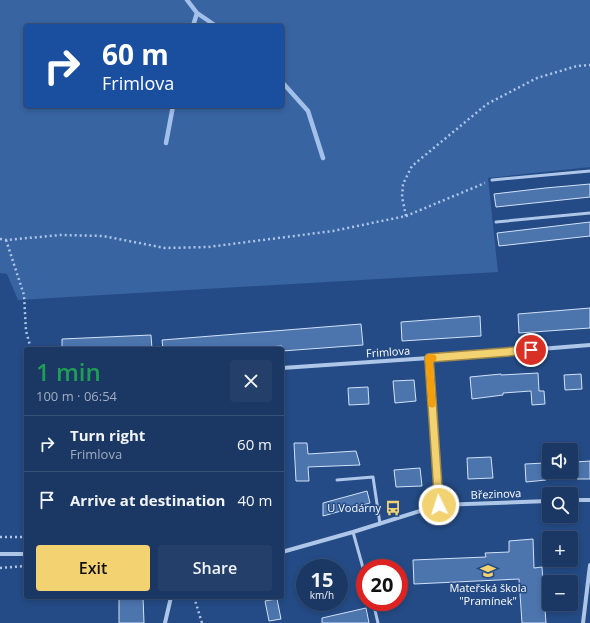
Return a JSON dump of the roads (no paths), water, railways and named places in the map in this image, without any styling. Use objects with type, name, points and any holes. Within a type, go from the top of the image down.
[{"type":"street","name":"Frimlova","points":[[284,368],[590,345]]},
{"type":"street","points":[[578,500],[590,500]]},
{"type":"street","name":"Březinova","points":[[284,551],[380,524],[439,505],[542,501]]},
{"type":"street","points":[[0,554],[24,554]]},
{"type":"street","points":[[583,623],[590,564]]},
{"type":"street","points":[[165,623],[171,599]]},
{"type":"lane","points":[[492,180],[590,171]]},
{"type":"lane","points":[[496,222],[590,213]]},
{"type":"lane","points":[[429,358],[439,505]]},
{"type":"lane","points":[[337,480],[374,477],[380,524]]},
{"type":"lane","points":[[353,532],[361,559]]},
{"type":"lane","points":[[375,611],[378,623]]},
{"type":"waterway","points":[[187,0],[197,13],[194,24]]},
{"type":"waterway","points":[[197,13],[213,24]]},
{"type":"waterway","points":[[284,84],[308,111],[323,158]]},
{"type":"waterway","points":[[166,143],[173,108]]},
{"type":"place","name":"U Vodárny","points":[[393,508]]},
{"type":"place","name":"Mateřská škola \"Pramínek\"","points":[[488,571]]}]
